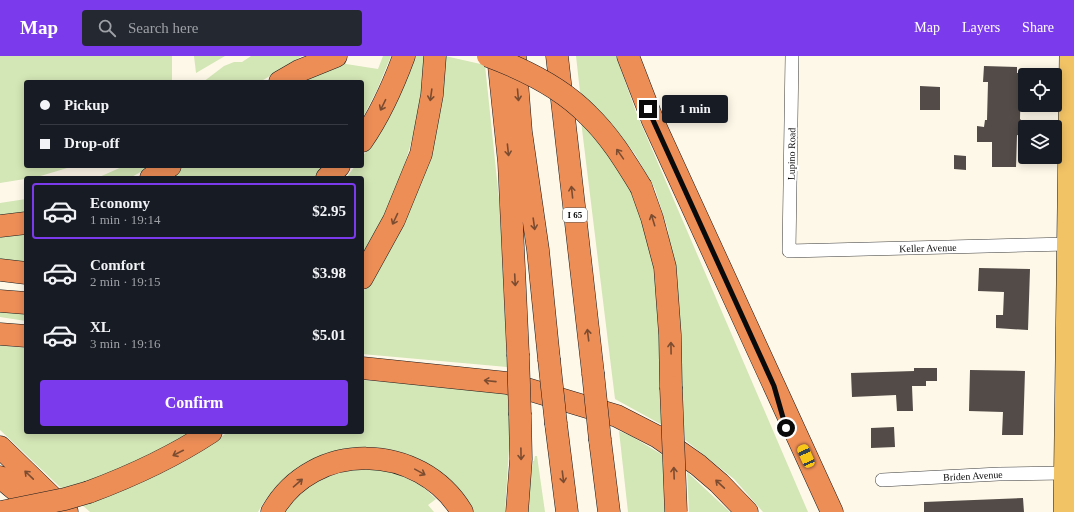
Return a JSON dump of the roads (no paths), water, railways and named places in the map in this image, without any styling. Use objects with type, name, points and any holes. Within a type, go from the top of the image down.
[{"type":"highway","points":[[283,80],[298,71],[336,56]]},
{"type":"highway","points":[[364,138],[381,109],[404,56]]},
{"type":"highway","points":[[364,274],[394,220],[421,154],[432,95],[435,56]]},
{"type":"highway","points":[[488,56],[513,65],[541,80],[567,97],[588,114],[610,139],[641,187],[652,218],[665,267],[670,335],[676,512]]},
{"type":"highway","points":[[498,56],[510,162],[521,459],[517,512]]},
{"type":"highway","points":[[515,56],[521,132],[538,250],[556,424],[567,512]]},
{"type":"highway","name":"I 65","points":[[557,56],[609,512]]},
{"type":"highway","points":[[628,56],[653,120],[832,512]]},
{"type":"highway","points":[[153,176],[167,168]]},
{"type":"highway","points":[[329,176],[337,168]]},
{"type":"highway","points":[[0,226],[24,224]]},
{"type":"highway","points":[[0,270],[24,273]]},
{"type":"highway","points":[[0,301],[24,303]]},
{"type":"highway","points":[[0,334],[24,336]]},
{"type":"highway","points":[[364,368],[507,383],[617,416],[658,437],[698,465],[719,483],[747,512]]},
{"type":"highway","points":[[774,386],[794,457],[817,512]]},
{"type":"highway","points":[[1,512],[64,499],[89,492],[148,468],[185,450],[208,434]]},
{"type":"highway","points":[[0,447],[67,512]]},
{"type":"highway","points":[[272,512],[282,498],[298,481],[307,475],[329,465],[353,459],[376,458],[388,460],[413,468],[424,474],[445,490],[462,512]]},
{"type":"highway","points":[[0,477],[42,512]]},
{"type":"main road","points":[[1064,512],[1064,473],[1070,415],[1068,244],[1072,212],[1070,56]]},
{"type":"street","name":"Lupino Road","points":[[789,251],[792,56]]},
{"type":"street","name":"Keller Avenue","points":[[789,251],[1068,244]]},
{"type":"street","name":"Briden Avenue","points":[[882,480],[999,474],[1064,473]]}]
